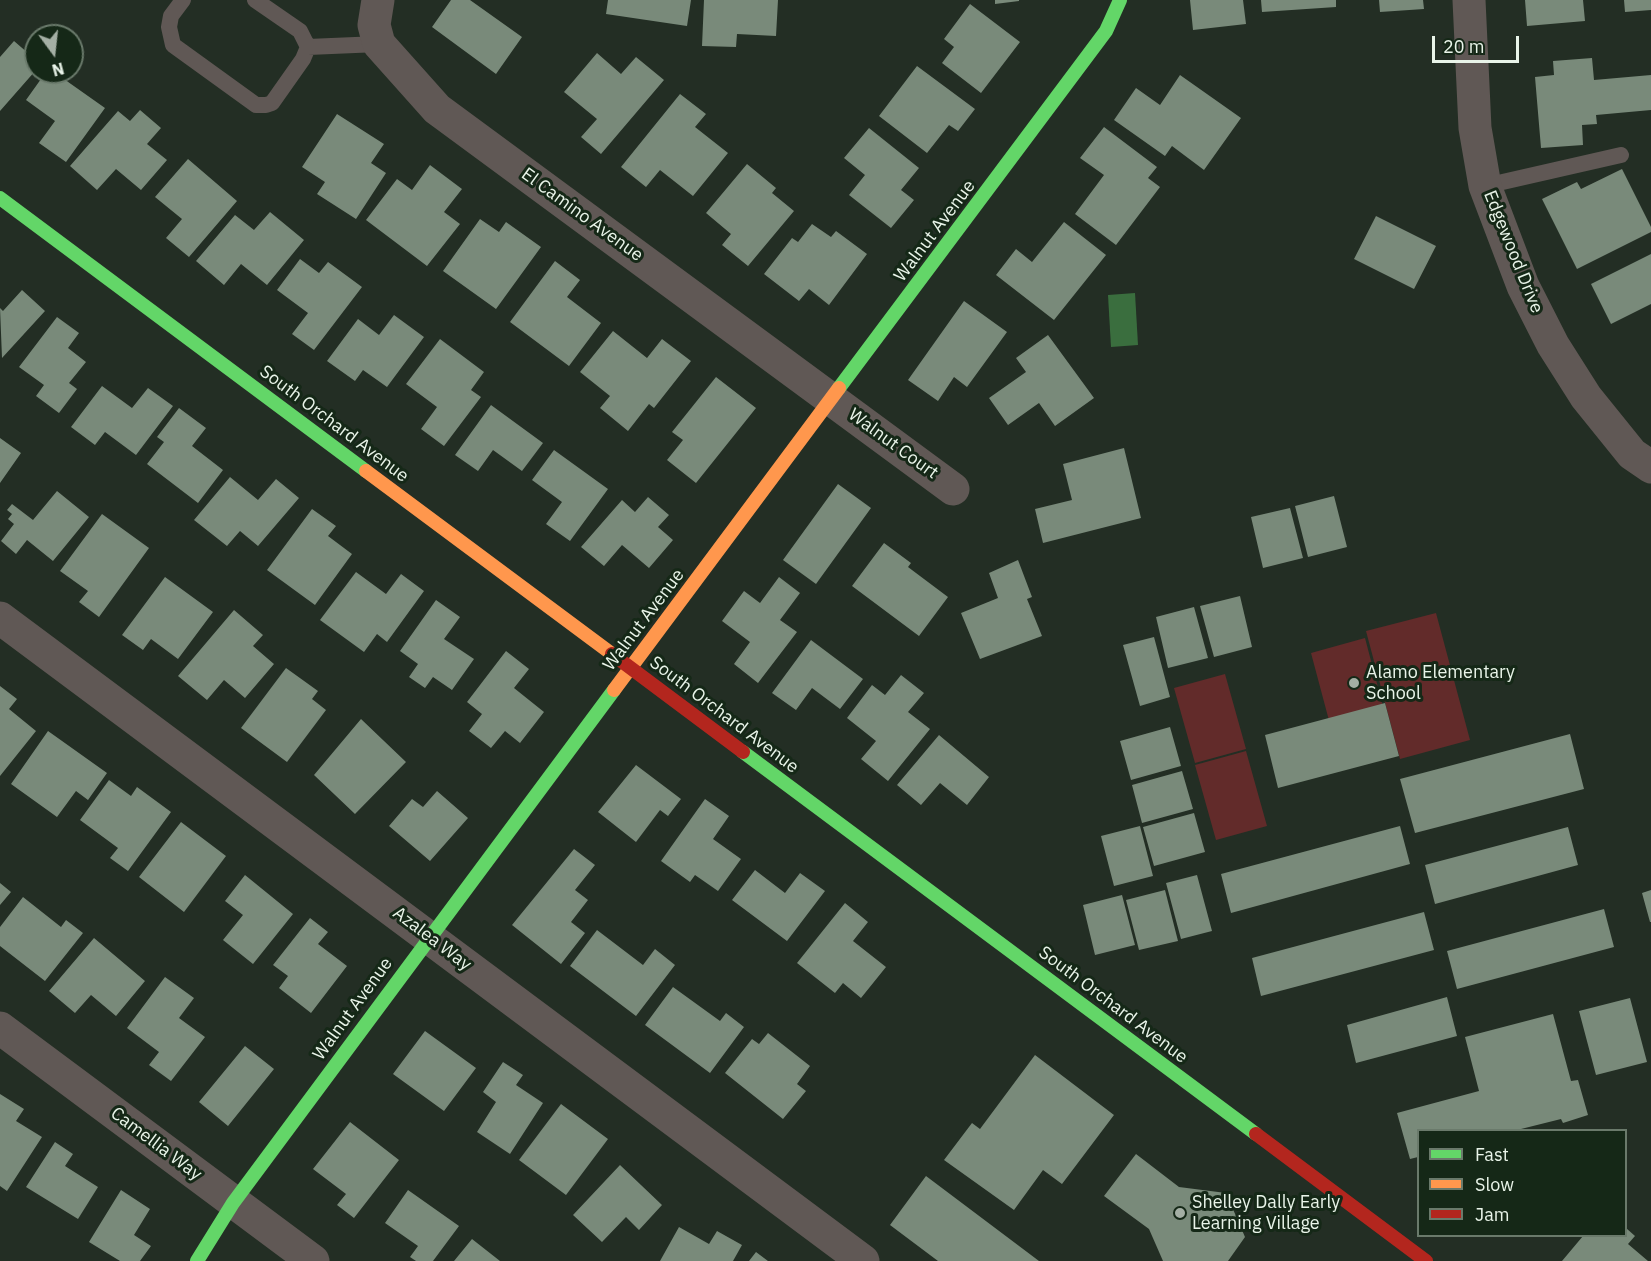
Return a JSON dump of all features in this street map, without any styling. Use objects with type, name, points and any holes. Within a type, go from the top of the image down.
[{"type":"street","points":[[378,0],[374,25],[379,44]]},
{"type":"street","name":"Walnut Avenue","points":[[196,1261],[233,1203],[429,937],[1106,31],[1119,0]]},
{"type":"street","name":"Edgewood Drive","points":[[1469,0],[1475,129],[1485,186],[1523,286],[1552,345],[1586,397],[1632,454],[1651,467]]},
{"type":"street","name":"El Camino Avenue","points":[[379,44],[437,109],[832,400]]},
{"type":"street","name":"South Orchard Avenue","points":[[0,198],[1425,1261]]},
{"type":"street","name":"Walnut Court","points":[[832,400],[953,489]]},
{"type":"street","name":"Azalea Way","points":[[0,618],[863,1261]]},
{"type":"street","name":"Camellia Way","points":[[0,1028],[313,1261]]},
{"type":"lane","points":[[183,0],[171,16],[169,27],[173,45],[256,105],[272,103],[308,48]]},
{"type":"lane","points":[[255,0],[300,31],[308,48]]},
{"type":"lane","points":[[308,48],[379,44]]},
{"type":"lane","points":[[1485,186],[1621,154]]},
{"type":"shaded area","points":[[1135,293],[1138,345],[1111,347],[1108,295]]},
{"type":"shaded area","points":[[1436,613],[1470,740],[1400,759],[1366,631]]},
{"type":"shaded area","points":[[1365,638],[1385,714],[1331,728],[1311,653]]},
{"type":"shaded area","points":[[1225,674],[1246,749],[1195,763],[1174,688]]},
{"type":"shaded area","points":[[1246,751],[1267,826],[1216,840],[1195,765]]},
{"type":"building","points":[[451,0],[470,0],[522,37],[496,74],[432,27]]},
{"type":"building","points":[[608,0],[691,0],[687,26],[606,14]]},
{"type":"building","points":[[704,0],[778,0],[776,36],[737,34],[736,47],[702,46]]},
{"type":"building","points":[[995,0],[1019,0],[1019,1],[995,4]]},
{"type":"building","points":[[1190,0],[1243,0],[1246,24],[1193,30]]},
{"type":"building","points":[[1261,0],[1336,0],[1336,7],[1262,12]]},
{"type":"building","points":[[1379,0],[1423,0],[1424,9],[1380,12]]},
{"type":"building","points":[[1525,0],[1583,0],[1585,21],[1527,26]]},
{"type":"building","points":[[1624,0],[1651,0],[1651,10],[1625,12]]},
{"type":"building","points":[[970,4],[1020,42],[981,93],[942,63],[954,47],[944,39]]},
{"type":"building","points":[[14,41],[24,50],[24,84],[0,111],[0,57]]},
{"type":"building","points":[[597,53],[621,74],[636,57],[664,80],[601,154],[581,137],[597,119],[564,92]]},
{"type":"building","points":[[1592,58],[1594,80],[1651,75],[1651,110],[1596,115],[1597,124],[1582,125],[1583,145],[1541,148],[1535,77],[1554,75],[1553,61]]},
{"type":"building","points":[[917,66],[975,109],[958,131],[949,125],[927,153],[879,116]]},
{"type":"building","points":[[1180,75],[1241,118],[1204,170],[1172,146],[1165,156],[1114,120],[1136,88],[1160,105]]},
{"type":"building","points":[[37,84],[71,84],[105,108],[66,162],[39,143],[55,121],[26,100]]},
{"type":"building","points":[[680,94],[706,114],[695,127],[728,153],[693,196],[660,170],[646,187],[621,167]]},
{"type":"building","points":[[140,110],[161,128],[147,144],[167,160],[141,190],[116,169],[97,190],[70,166],[118,111],[130,121]]},
{"type":"building","points":[[337,114],[384,144],[371,163],[386,173],[356,219],[317,194],[325,182],[302,167]]},
{"type":"building","points":[[1104,127],[1157,167],[1148,178],[1160,187],[1116,245],[1075,214],[1104,175],[1080,158]]},
{"type":"building","points":[[869,128],[919,168],[901,190],[914,200],[891,228],[849,195],[865,175],[844,158]]},
{"type":"building","points":[[188,159],[237,201],[189,257],[166,238],[182,219],[155,197]]},
{"type":"building","points":[[747,164],[776,188],[772,193],[794,211],[748,266],[722,245],[731,234],[706,213]]},
{"type":"building","points":[[430,165],[462,189],[444,212],[460,224],[427,266],[366,220],[397,179],[412,190]]},
{"type":"building","points":[[1622,169],[1651,227],[1651,232],[1577,269],[1542,199],[1577,182],[1581,189]]},
{"type":"building","points":[[270,212],[304,240],[267,285],[241,264],[224,285],[196,261],[235,215],[254,230]]},
{"type":"building","points":[[1376,216],[1436,246],[1414,289],[1354,259]]},
{"type":"building","points":[[480,219],[499,232],[506,222],[541,247],[496,309],[443,271]]},
{"type":"building","points":[[1064,222],[1106,255],[1054,320],[996,275],[1016,249],[1032,262]]},
{"type":"building","points":[[812,224],[831,237],[836,231],[867,254],[829,305],[809,289],[799,301],[764,274],[792,238],[798,242]]},
{"type":"building","points":[[1651,254],[1651,304],[1611,324],[1591,284]]},
{"type":"building","points":[[300,259],[319,273],[328,262],[362,287],[314,350],[292,334],[308,313],[277,290]]},
{"type":"building","points":[[555,261],[580,280],[567,297],[601,323],[569,366],[510,322]]},
{"type":"building","points":[[22,290],[45,311],[2,358],[0,308],[3,311]]},
{"type":"building","points":[[964,301],[1007,332],[967,387],[954,377],[938,401],[908,380]]},
{"type":"building","points":[[394,315],[424,337],[387,387],[363,370],[355,381],[327,361],[358,319],[379,335]]},
{"type":"building","points":[[57,317],[79,333],[68,348],[86,362],[69,383],[77,389],[59,413],[36,396],[44,385],[19,367]]},
{"type":"building","points":[[613,331],[647,358],[662,339],[691,361],[654,408],[649,404],[628,431],[600,408],[610,396],[580,372]]},
{"type":"building","points":[[1048,335],[1094,398],[1055,426],[1039,403],[1008,425],[989,398],[1026,372],[1016,358]]},
{"type":"building","points":[[440,339],[484,372],[471,390],[481,397],[444,446],[421,429],[437,407],[406,384]]},
{"type":"building","points":[[716,377],[756,408],[696,483],[667,460],[683,440],[672,432]]},
{"type":"building","points":[[102,386],[132,408],[148,388],[173,406],[136,455],[105,432],[95,445],[71,427]]},
{"type":"building","points":[[491,405],[543,443],[522,471],[493,450],[478,471],[455,455]]},
{"type":"building","points":[[179,408],[206,428],[192,446],[223,470],[198,503],[147,464],[164,442],[157,437]]},
{"type":"building","points":[[0,438],[21,453],[0,483]]},
{"type":"building","points":[[1124,448],[1141,518],[1043,543],[1035,509],[1072,500],[1063,464]]},
{"type":"building","points":[[554,450],[608,489],[570,541],[546,524],[562,502],[532,480]]},
{"type":"building","points":[[230,477],[258,500],[276,479],[299,498],[258,546],[240,531],[227,546],[194,520]]},
{"type":"building","points":[[838,484],[871,508],[816,584],[783,560]]},
{"type":"building","points":[[57,491],[89,517],[53,561],[27,540],[16,554],[1,541],[14,524],[8,519],[12,514],[7,510],[12,504],[33,520]]},
{"type":"building","points":[[1334,496],[1347,547],[1308,557],[1295,506]]},
{"type":"building","points":[[648,497],[669,515],[658,527],[673,540],[649,568],[622,545],[604,566],[581,547],[622,500],[635,512]]},
{"type":"building","points":[[1290,508],[1303,558],[1263,568],[1251,517]]},
{"type":"building","points":[[312,509],[336,526],[328,536],[352,554],[315,605],[267,570]]},
{"type":"building","points":[[102,514],[149,548],[99,617],[79,602],[88,591],[60,571]]},
{"type":"building","points":[[884,543],[911,563],[908,567],[948,597],[919,636],[852,586]]},
{"type":"building","points":[[1018,560],[1032,597],[1027,599],[1042,636],[980,659],[961,613],[998,598],[989,573]]},
{"type":"building","points":[[356,572],[386,594],[401,574],[424,591],[387,642],[377,634],[364,652],[320,620]]},
{"type":"building","points":[[165,577],[213,612],[178,659],[151,639],[143,650],[122,635]]},
{"type":"building","points":[[779,577],[800,593],[780,620],[797,632],[758,683],[734,664],[750,642],[722,621],[744,591],[760,603]]},
{"type":"building","points":[[1240,596],[1252,647],[1214,657],[1200,606]]},
{"type":"building","points":[[436,600],[460,617],[444,639],[474,659],[452,690],[433,677],[425,688],[409,677],[418,664],[400,651]]},
{"type":"building","points":[[1194,607],[1208,658],[1168,668],[1156,617]]},
{"type":"building","points":[[234,610],[263,635],[253,646],[274,664],[245,698],[224,680],[207,700],[178,676]]},
{"type":"building","points":[[1154,637],[1170,697],[1140,706],[1123,645]]},
{"type":"building","points":[[811,640],[863,679],[840,709],[812,688],[796,710],[772,693]]},
{"type":"building","points":[[506,651],[529,669],[514,688],[544,712],[520,743],[505,731],[491,748],[469,731],[482,714],[467,702]]},
{"type":"building","points":[[286,668],[318,691],[312,699],[326,710],[287,762],[241,728]]},
{"type":"building","points":[[901,675],[924,693],[908,712],[930,729],[888,781],[861,759],[876,741],[847,718],[872,685],[885,695]]},
{"type":"building","points":[[0,686],[17,699],[9,709],[36,731],[0,776]]},
{"type":"building","points":[[1385,703],[1399,756],[1278,788],[1265,735]]},
{"type":"building","points":[[361,719],[406,762],[355,814],[314,775]]},
{"type":"building","points":[[1170,727],[1181,766],[1131,780],[1120,741]]},
{"type":"building","points":[[48,731],[107,773],[88,800],[76,791],[57,817],[11,784]]},
{"type":"building","points":[[1570,734],[1584,789],[1415,833],[1400,779]]},
{"type":"building","points":[[939,735],[989,777],[967,805],[940,783],[921,805],[897,785]]},
{"type":"building","points":[[636,765],[681,799],[668,816],[660,810],[636,842],[598,812]]},
{"type":"building","points":[[1182,771],[1193,809],[1142,823],[1132,785]]},
{"type":"building","points":[[109,780],[131,796],[137,787],[171,812],[128,871],[110,858],[118,848],[80,820]]},
{"type":"building","points":[[437,791],[468,818],[430,861],[389,826],[412,799],[423,807]]},
{"type":"building","points":[[705,799],[729,816],[713,839],[741,859],[718,891],[695,875],[690,882],[661,861]]},
{"type":"building","points":[[1194,813],[1205,852],[1154,866],[1143,827]]},
{"type":"building","points":[[181,822],[226,856],[184,912],[139,877]]},
{"type":"building","points":[[1140,826],[1153,876],[1114,886],[1101,836]]},
{"type":"building","points":[[1400,826],[1410,864],[1231,913],[1221,874]]},
{"type":"building","points":[[1568,827],[1578,865],[1435,904],[1425,865]]},
{"type":"building","points":[[574,849],[595,865],[575,890],[588,900],[571,922],[585,933],[561,964],[512,925]]},
{"type":"building","points":[[755,870],[785,893],[800,873],[825,891],[787,941],[732,900]]},
{"type":"building","points":[[245,875],[293,914],[253,964],[223,940],[243,915],[225,901]]},
{"type":"building","points":[[1197,875],[1212,931],[1181,939],[1166,883]]},
{"type":"building","points":[[0,883],[11,892],[0,905]]},
{"type":"building","points":[[1165,890],[1178,941],[1139,950],[1126,900]]},
{"type":"building","points":[[1651,890],[1651,922],[1650,922],[1642,893]]},
{"type":"building","points":[[1122,895],[1135,945],[1095,955],[1083,905]]},
{"type":"building","points":[[23,897],[61,927],[66,920],[83,933],[45,981],[0,946],[0,927]]},
{"type":"building","points":[[845,903],[868,922],[853,941],[886,967],[861,998],[843,983],[835,993],[797,963]]},
{"type":"building","points":[[1604,909],[1614,947],[1457,989],[1447,951]]},
{"type":"building","points":[[1424,912],[1434,950],[1261,996],[1252,958]]},
{"type":"building","points":[[310,918],[328,932],[318,944],[347,966],[311,1013],[279,988],[288,976],[273,965]]},
{"type":"building","points":[[597,930],[643,965],[655,949],[675,965],[636,1016],[570,966]]},
{"type":"building","points":[[94,938],[145,981],[116,1016],[91,995],[75,1013],[49,991]]},
{"type":"building","points":[[165,977],[194,998],[179,1018],[205,1037],[171,1081],[149,1065],[159,1052],[127,1028]]},
{"type":"building","points":[[673,987],[720,1021],[726,1013],[744,1027],[710,1073],[645,1025]]},
{"type":"building","points":[[1447,997],[1457,1036],[1356,1063],[1347,1025]]},
{"type":"building","points":[[1630,998],[1647,1062],[1596,1075],[1579,1011]]},
{"type":"building","points":[[1553,1014],[1571,1081],[1578,1080],[1588,1115],[1563,1123],[1561,1119],[1521,1129],[1417,1129],[1417,1157],[1410,1159],[1397,1113],[1479,1091],[1465,1037]]},
{"type":"building","points":[[425,1031],[476,1068],[444,1111],[393,1074]]},
{"type":"building","points":[[768,1033],[810,1066],[797,1084],[806,1091],[783,1119],[725,1073],[752,1039],[759,1044]]},
{"type":"building","points":[[245,1046],[274,1069],[228,1126],[199,1102]]},
{"type":"building","points":[[1035,1055],[1114,1115],[1062,1184],[1043,1170],[1014,1210],[944,1160],[972,1123],[980,1129]]},
{"type":"building","points":[[503,1062],[523,1075],[516,1085],[543,1103],[510,1154],[477,1132],[496,1102],[483,1092]]},
{"type":"building","points":[[0,1094],[24,1109],[16,1121],[42,1137],[7,1191],[0,1186]]},
{"type":"building","points":[[561,1104],[608,1139],[566,1195],[519,1160]]},
{"type":"building","points":[[350,1122],[399,1160],[354,1218],[337,1205],[346,1194],[313,1169]]},
{"type":"building","points":[[55,1142],[73,1154],[65,1166],[98,1187],[78,1219],[26,1187]]},
{"type":"building","name":"Shelley Dally Early Learning Village","points":[[1136,1154],[1179,1187],[1226,1193],[1245,1237],[1228,1261],[1163,1261],[1149,1229],[1104,1196]]},
{"type":"building","points":[[620,1165],[662,1205],[639,1230],[626,1217],[602,1242],[573,1215]]},
{"type":"building","points":[[926,1176],[1039,1261],[938,1261],[890,1225]]},
{"type":"building","points":[[121,1190],[150,1209],[134,1235],[151,1246],[140,1261],[120,1261],[89,1242]]},
{"type":"building","points":[[408,1190],[459,1226],[433,1261],[416,1261],[410,1257],[418,1246],[385,1223]]},
{"type":"building","points":[[679,1227],[709,1244],[717,1231],[742,1245],[733,1261],[660,1261]]},
{"type":"building","points":[[1627,1229],[1635,1236],[1628,1244],[1648,1261],[1562,1261],[1582,1237],[1627,1237]]},
{"type":"building","points":[[472,1239],[500,1261],[454,1261]]},
{"type":"building","points":[[756,1252],[768,1261],[749,1261]]},
{"type":"traffic: fast","points":[[839,388],[1106,31],[1120,0]]},
{"type":"traffic: fast","points":[[0,198],[366,471]]},
{"type":"traffic: fast","points":[[197,1261],[233,1203],[614,690]]},
{"type":"traffic: fast","points":[[743,752],[1256,1134]]},
{"type":"traffic: slow","points":[[614,690],[839,388]]},
{"type":"traffic: slow","points":[[366,471],[612,654]]},
{"type":"traffic: jam","points":[[612,654],[743,752]]},
{"type":"traffic: jam","points":[[1256,1134],[1426,1261]]},
{"type":"place","name":"Alamo Elementary School","points":[[1354,683]]},
{"type":"place","name":"Shelley Dally Early Learning Village","points":[[1180,1213]]}]
